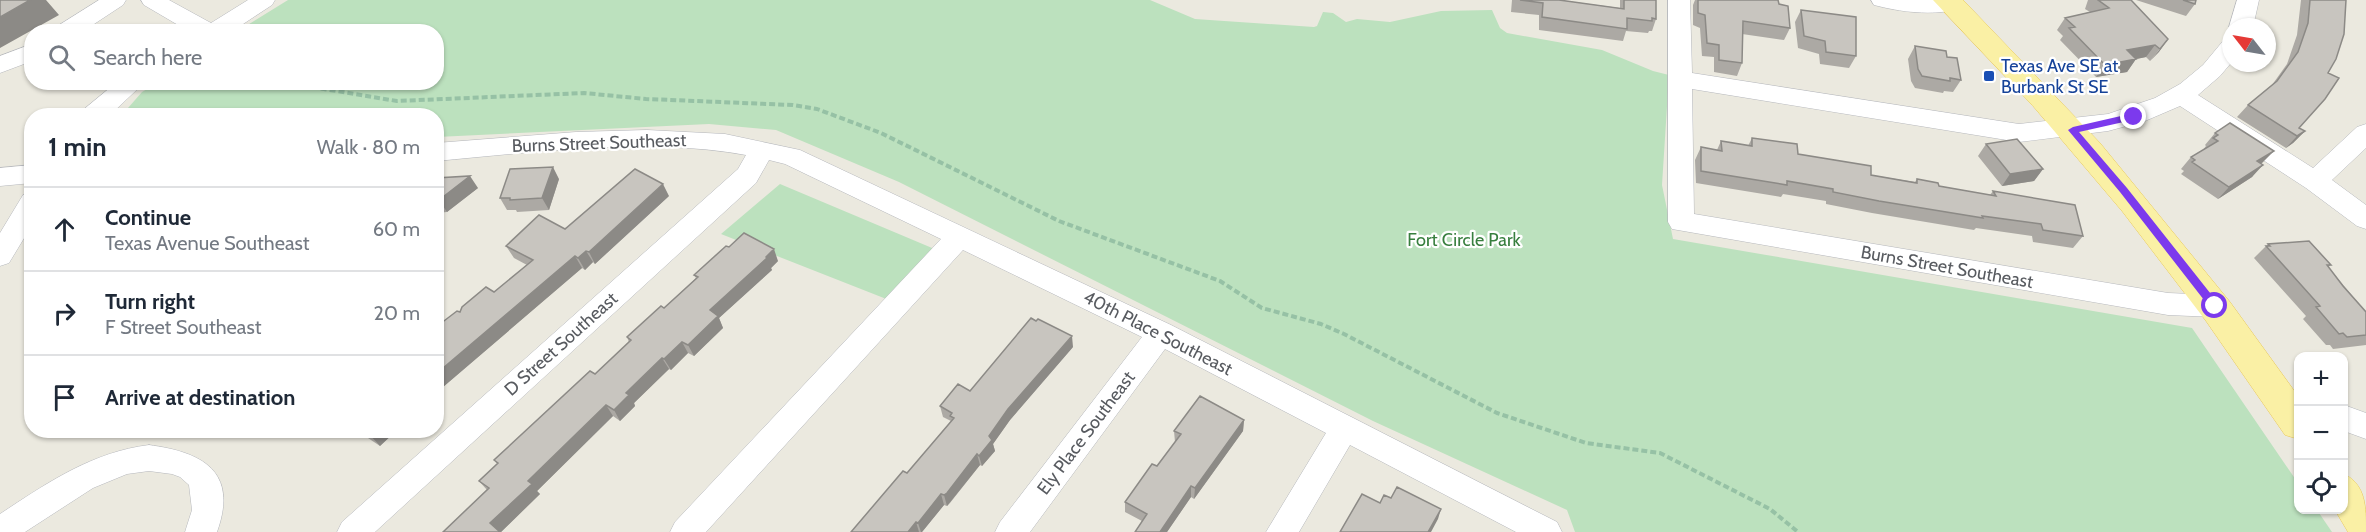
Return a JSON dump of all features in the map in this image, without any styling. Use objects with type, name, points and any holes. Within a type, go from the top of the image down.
[{"type":"main road","points":[[1949,2],[2073,130],[2124,190],[2289,399]]},
{"type":"main road","points":[[2348,499],[2366,527]]},
{"type":"street","points":[[77,24],[115,0]]},
{"type":"street","points":[[152,0],[197,24]]},
{"type":"street","points":[[225,24],[264,0]]},
{"type":"street","points":[[1679,0],[1680,79],[2019,133],[2073,130],[2134,117],[2181,94],[2210,72],[2222,58]]},
{"type":"street","points":[[1882,0],[1914,5],[1949,2]]},
{"type":"street","points":[[2243,18],[2248,0]]},
{"type":"street","points":[[0,65],[24,55]]},
{"type":"street","name":"Burns Street Southeast","points":[[1680,79],[1681,222],[2168,304],[2215,306]]},
{"type":"street","points":[[102,108],[123,90]]},
{"type":"street","points":[[2181,94],[2315,181],[2366,219]]},
{"type":"street","points":[[2315,181],[2366,133]]},
{"type":"street","name":"Burns Street Southeast","points":[[444,151],[515,145],[669,140],[716,142],[762,150]]},
{"type":"street","name":"40th Place Southeast","points":[[762,150],[791,156],[1161,333],[1546,532]]},
{"type":"street","name":"D Street Southeast","points":[[353,532],[747,176],[762,150]]},
{"type":"street","points":[[0,177],[24,175]]},
{"type":"street","points":[[0,256],[24,216]]},
{"type":"street","points":[[686,532],[960,236]]},
{"type":"street","name":"Ely Place Southeast","points":[[1011,532],[1161,333]]},
{"type":"street","points":[[2348,420],[2366,426]]},
{"type":"street","points":[[1282,532],[1345,428]]},
{"type":"street","points":[[0,531],[101,468],[132,459],[162,458],[183,463],[197,472],[206,486],[206,520],[201,532]]},
{"type":"green space","name":"Fort Circle Park","points":[[288,0],[1150,0],[1195,19],[1314,27],[1317,26],[1323,12],[1333,13],[1346,22],[1357,19],[1390,22],[1441,11],[1492,10],[1500,28],[1507,33],[1602,50],[1653,71],[1669,75],[1662,185],[1673,239],[2192,328],[2294,477],[2294,514],[2320,514],[2332,532],[1575,532],[1567,510],[1373,421],[899,182],[776,130],[709,124],[444,137],[444,108],[128,108],[145,90],[444,90],[444,24],[249,24]]},
{"type":"green space","points":[[780,184],[944,253],[894,302],[721,234]]},
{"type":"building","points":[[0,0],[30,0],[0,17]]},
{"type":"building","points":[[1520,0],[1559,0],[1624,9],[1624,0],[1656,0],[1656,19],[1652,18],[1652,21],[1627,18],[1627,29],[1542,17],[1543,3]]},
{"type":"building","points":[[1698,0],[1778,0],[1779,4],[1788,6],[1790,28],[1743,21],[1742,63],[1719,60],[1719,45],[1707,43],[1705,15],[1698,13]]},
{"type":"building","points":[[2098,0],[2131,0],[2168,39],[2160,49],[2155,45],[2127,50],[2136,59],[2105,65],[2069,28],[2075,27],[2065,18],[2109,8]]},
{"type":"building","points":[[2183,0],[2196,0],[2195,4]]},
{"type":"building","points":[[2310,0],[2346,0],[2344,34],[2336,59],[2328,73],[2339,78],[2325,99],[2299,128],[2305,131],[2297,136],[2248,105],[2277,81],[2298,52],[2308,23]]},
{"type":"building","points":[[1801,10],[1856,17],[1856,56],[1826,52],[1825,41],[1804,36]]},
{"type":"building","points":[[1915,46],[1946,51],[1947,57],[1957,58],[1961,80],[1950,78],[1950,81],[1922,76],[1918,69]]},
{"type":"building","points":[[2230,123],[2274,151],[2257,161],[2263,165],[2229,187],[2192,162],[2195,160],[2191,157],[2218,141],[2213,138],[2218,135],[2215,133]]},
{"type":"building","points":[[1752,138],[1797,144],[1798,154],[1871,166],[1871,175],[1917,183],[1917,179],[1938,183],[1939,186],[1996,196],[1993,191],[2075,205],[2083,236],[2043,230],[2041,224],[1982,216],[1983,218],[1879,201],[1833,192],[1833,189],[1787,181],[1787,185],[1701,171],[1701,147],[1722,151],[1721,141],[1752,146]]},
{"type":"building","points":[[2017,139],[2043,169],[2010,174],[1986,144]]},
{"type":"building","points":[[553,167],[542,198],[510,200],[510,198],[500,198],[510,169]]},
{"type":"building","points":[[635,169],[663,184],[589,252],[586,251],[578,258],[575,256],[444,367],[444,321],[457,311],[460,312],[462,307],[486,287],[494,292],[533,260],[506,246],[539,215],[565,229]]},
{"type":"building","points":[[470,176],[444,196],[444,178]]},
{"type":"building","points":[[744,233],[774,249],[710,310],[718,316],[688,345],[682,342],[664,359],[662,358],[626,393],[629,395],[614,410],[606,405],[528,481],[532,484],[490,523],[500,532],[443,532],[489,488],[479,481],[498,463],[494,460],[590,371],[595,374],[631,340],[627,337],[661,306],[664,308],[698,277],[694,275]]},
{"type":"building","points":[[2309,241],[2331,265],[2327,265],[2366,312],[2366,335],[2347,337],[2343,333],[2339,334],[2316,307],[2320,306],[2266,246]]},
{"type":"building","points":[[1031,318],[1036,321],[1038,319],[1072,336],[1008,409],[989,436],[992,440],[979,456],[977,454],[947,493],[941,494],[908,532],[851,532],[903,471],[907,473],[954,418],[950,416],[952,413],[940,406],[958,384],[970,391]]},
{"type":"building","points":[[1200,396],[1244,420],[1195,488],[1191,486],[1160,532],[1135,532],[1147,514],[1125,502],[1152,464],[1157,466],[1181,434],[1174,431]]},
{"type":"building","points":[[1397,487],[1441,509],[1428,532],[1340,532],[1362,494],[1380,503],[1384,495],[1391,498]]},
{"type":"place","name":"Texas Ave SE at Burbank St SE","points":[[1989,76]]},
{"type":"route","points":[[2134,117],[2073,130],[2124,190],[2215,306]]}]
